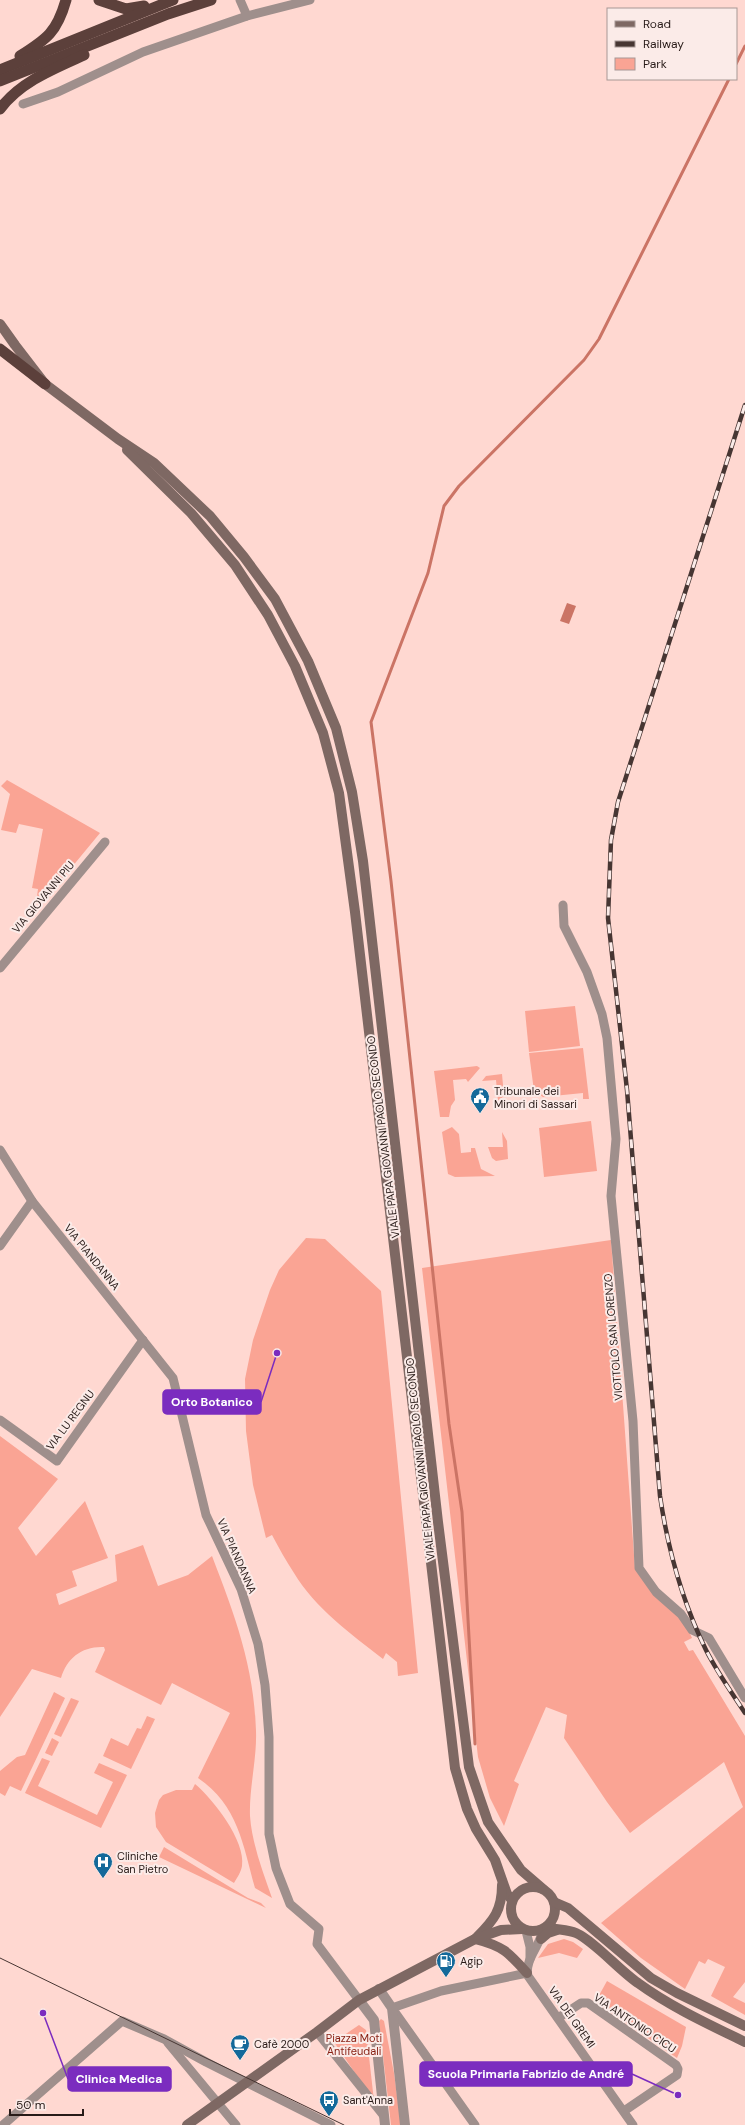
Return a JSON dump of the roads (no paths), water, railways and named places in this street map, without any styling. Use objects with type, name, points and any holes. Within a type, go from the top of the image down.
[{"type":"highway","points":[[0,69],[50,36],[61,18],[66,0]]},
{"type":"highway","points":[[99,0],[126,9],[170,1]]},
{"type":"highway","points":[[0,81],[168,14],[211,0]]},
{"type":"highway","points":[[0,69],[170,1]]},
{"type":"highway","points":[[0,109],[9,97],[36,78],[168,14]]},
{"type":"highway","points":[[0,349],[46,384]]},
{"type":"main road","name":"VIALE PAPA GIOVANNI PAOLO SECONDO","points":[[0,324],[14,346],[46,384],[160,469],[210,516],[275,598],[308,662],[336,728],[352,792],[363,861],[438,1522],[469,1767],[488,1822],[521,1870],[543,1889]]},
{"type":"main road","name":"VIALE PAPA GIOVANNI PAOLO SECONDO","points":[[118,439],[191,513],[235,565],[268,615],[295,666],[323,733],[339,793],[355,912],[455,1768],[470,1816],[476,1829],[495,1860],[507,1894],[512,1902]]},
{"type":"main road","points":[[475,1938],[487,1927],[498,1911],[502,1900],[502,1879]]},
{"type":"main road","points":[[498,1911],[512,1902],[522,1889],[536,1887],[543,1889],[550,1894],[554,1902],[554,1916],[544,1932]]},
{"type":"main road","points":[[512,1902],[512,1918],[524,1930]]},
{"type":"main road","points":[[554,1902],[568,1908],[651,1978],[677,1993],[745,2026]]},
{"type":"main road","points":[[187,2125],[360,2000],[379,1988],[475,1938],[500,1930],[544,1932],[557,1930],[568,1931],[582,1936],[628,1976],[656,1996],[678,2009],[745,2042]]},
{"type":"main road","points":[[475,1938],[496,1944],[509,1953],[527,1973]]},
{"type":"street","points":[[240,0],[247,16]]},
{"type":"street","points":[[23,104],[58,92],[143,52],[247,16],[310,0]]},
{"type":"street","name":"VIA GIOVANNI PIU","points":[[0,968],[105,842]]},
{"type":"street","name":"VIOTTOLO SAN LORENZO","points":[[563,905],[564,926],[587,972],[602,1014],[607,1038],[616,1139],[611,1196],[633,1422],[639,1568],[656,1592],[681,1614],[692,1630],[708,1638],[745,1698]]},
{"type":"street","name":"VIA PIANDANNA","points":[[0,1150],[32,1201],[173,1378],[206,1515],[240,1589],[258,1644],[265,1685],[269,1737],[269,1834],[276,1868],[290,1904],[319,1929],[317,1944],[360,2000]]},
{"type":"street","points":[[0,1246],[32,1201]]},
{"type":"street","name":"VIA LU REGNU","points":[[0,1420],[57,1461],[143,1340]]},
{"type":"street","points":[[392,2008],[442,1991],[527,1973],[530,1959],[530,1947],[524,1930]]},
{"type":"street","points":[[530,1959],[544,1932]]},
{"type":"street","name":"VIA DEI GREMI","points":[[527,1973],[633,2125]]},
{"type":"street","points":[[379,1988],[475,2125]]},
{"type":"street","points":[[360,2000],[374,2020],[384,2121]]},
{"type":"street","name":"VIA ANTONIO CICU","points":[[558,2018],[580,2003],[588,2003],[676,2065],[678,2069],[676,2075],[624,2111]]},
{"type":"street","points":[[392,2008],[405,2125]]},
{"type":"street","points":[[3,2125],[122,2021],[164,2039],[331,2125]]},
{"type":"street","points":[[317,2032],[384,2121]]},
{"type":"street","points":[[164,2039],[236,2125]]},
{"type":"waterway","points":[[737,62],[745,46]]},
{"type":"waterway","points":[[475,1744],[462,1512],[449,1424],[391,881],[371,722],[428,573],[444,506],[459,486],[584,360],[599,339],[728,80]]},
{"type":"tram line","points":[[0,1958],[344,2125]]},
{"type":"railway","points":[[745,405],[618,802],[611,840],[608,918],[627,1090],[660,1496],[663,1516],[677,1575],[697,1632],[715,1666],[745,1713]]},
{"type":"place","name":"Tribunale dei Minori di Sassari","points":[[480,1114]]},
{"type":"place","name":"Orto Botanico","points":[[277,1353]]},
{"type":"place","name":"Cliniche San Pietro","points":[[103,1879]]},
{"type":"place","name":"Agip","points":[[446,1978]]},
{"type":"place","name":"Clinica Medica","points":[[43,2013]]},
{"type":"place","name":"Cafè 2000","points":[[240,2061]]},
{"type":"place","name":"Scuola Primaria Fabrizio de André","points":[[678,2095]]},
{"type":"place","name":"Sant'Anna","points":[[329,2117]]},
{"type":"park label","name":"Piazza Moti Antifeudali","points":[[354,2044]]}]
